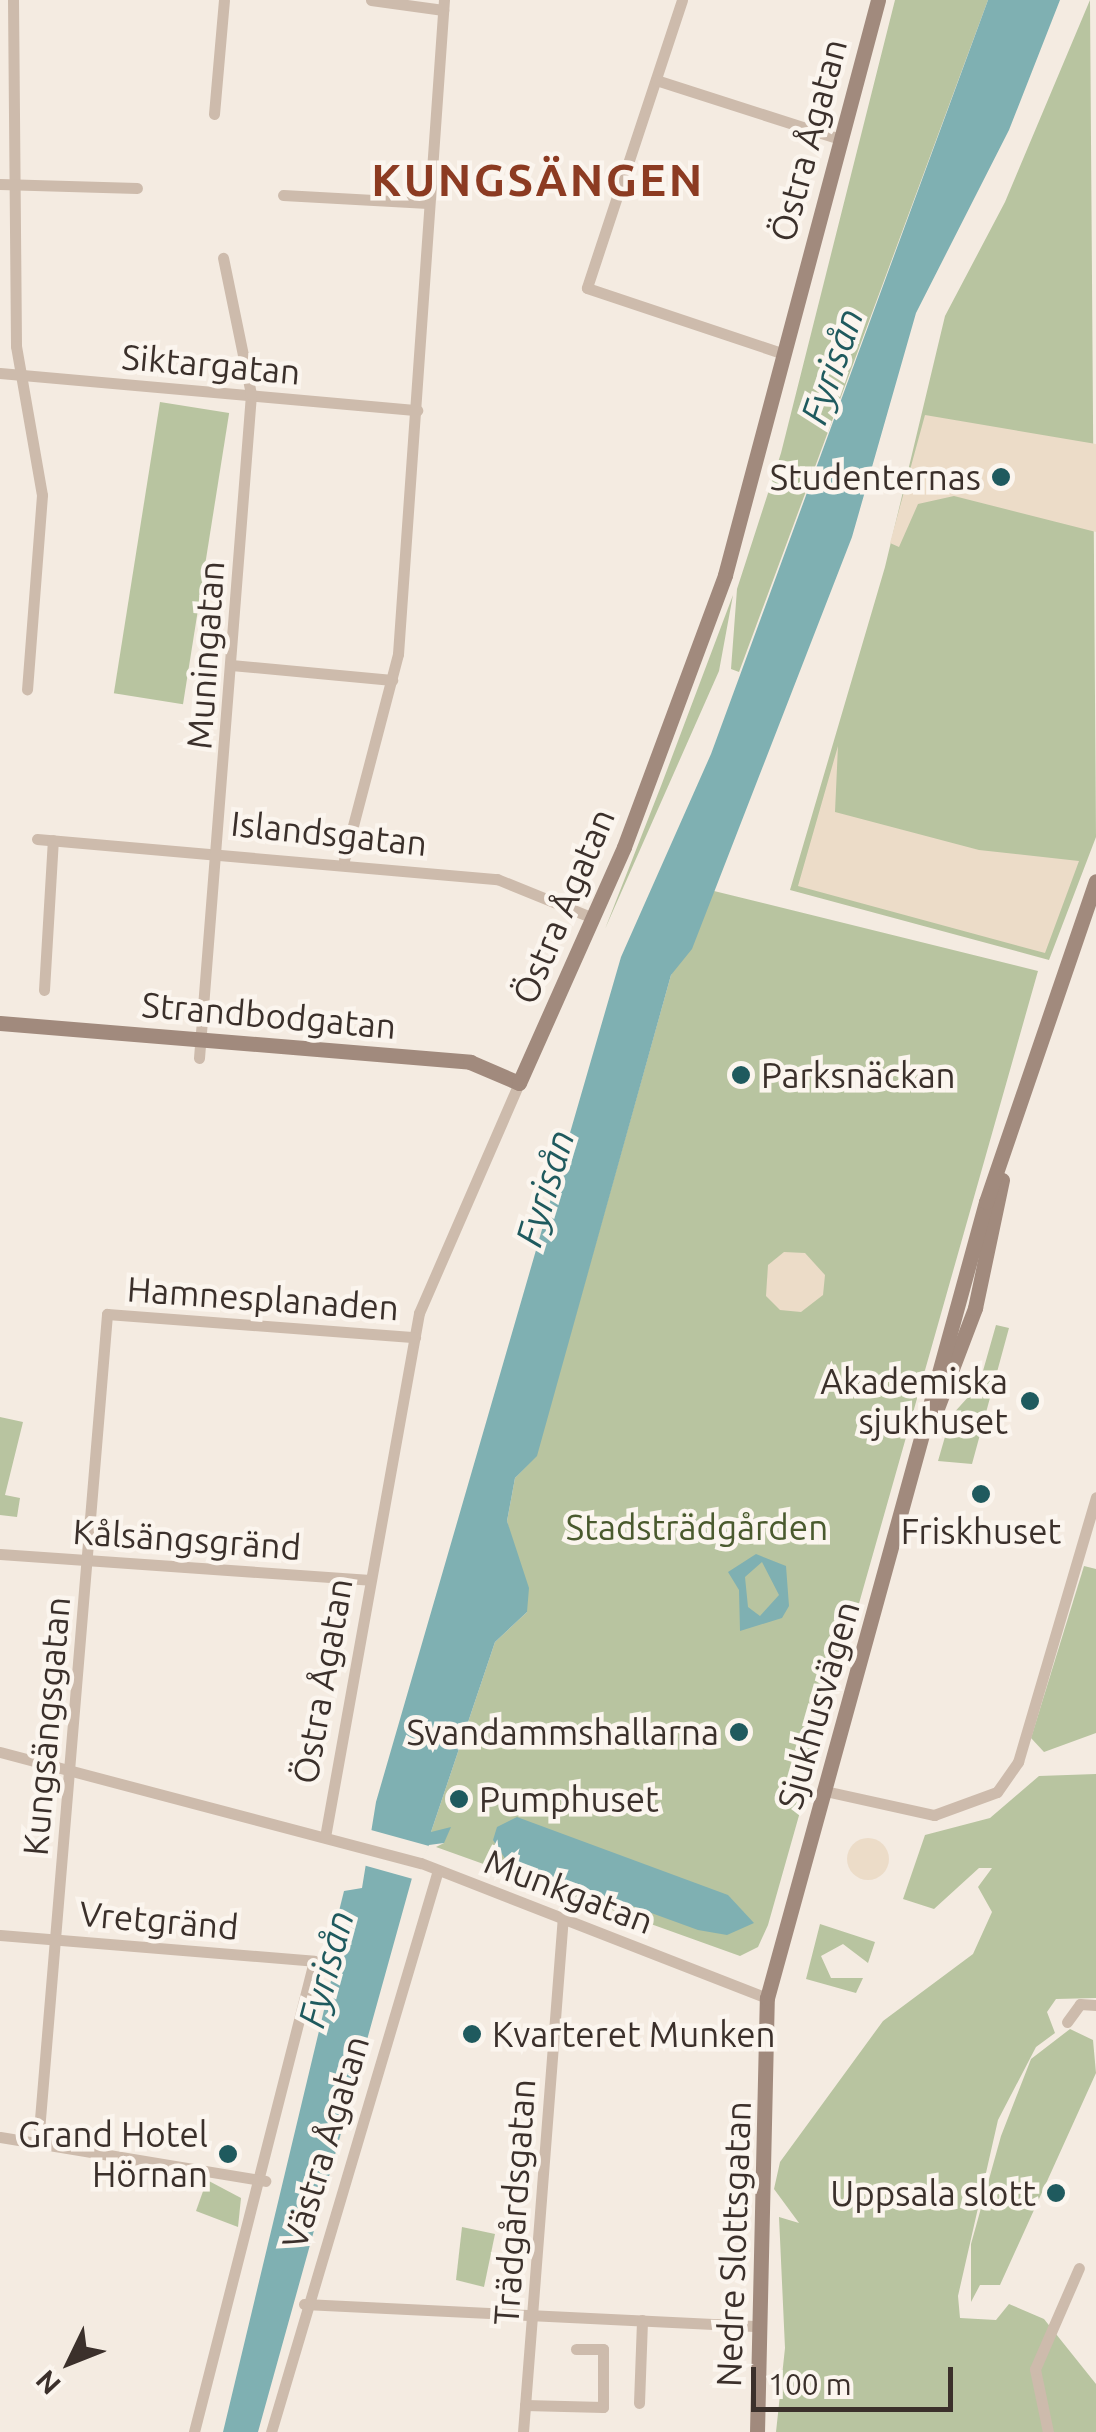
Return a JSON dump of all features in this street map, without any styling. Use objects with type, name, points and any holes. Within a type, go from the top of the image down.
[{"type":"street","points":[[13,0],[21,375],[42,495],[27,689]]},
{"type":"street","points":[[214,114],[224,0]]},
{"type":"street","points":[[344,860],[392,680],[417,410],[443,5],[371,0]]},
{"type":"street","points":[[668,0],[681,3],[586,288],[784,354]]},
{"type":"street","name":"Östra Ågatan","points":[[325,1837],[415,1337],[518,1083],[593,918],[725,575],[837,138],[878,0]]},
{"type":"street","points":[[656,80],[837,138]]},
{"type":"street","points":[[0,184],[137,188]]},
{"type":"street","points":[[283,195],[428,203]]},
{"type":"street","name":"Muningatan","points":[[199,1058],[251,394],[224,258]]},
{"type":"street","name":"Siktargatan","points":[[0,373],[417,410]]},
{"type":"street","points":[[232,664],[392,680]]},
{"type":"street","name":"Islandsgatan","points":[[37,839],[344,860],[498,879],[593,918]]},
{"type":"street","points":[[44,990],[53,840]]},
{"type":"street","name":"Sjukhusvägen","points":[[767,1998],[1010,1137],[1096,880]]},
{"type":"street","name":"Strandbodgatan","points":[[4,1025],[470,1062],[518,1083]]},
{"type":"street","name":"Hamnesplanaden","points":[[107,1314],[415,1337]]},
{"type":"street","name":"Kungsängsgatan","points":[[38,2142],[62,1939],[71,1771],[107,1314]]},
{"type":"street","points":[[825,1791],[934,1815],[997,1792],[1018,1762],[1096,1497]]},
{"type":"street","name":"Kålsängsgränd","points":[[0,1554],[370,1580]]},
{"type":"street","name":"Munkgatan","points":[[0,1752],[421,1863],[767,1998]]},
{"type":"street","name":"Västra Ågatan","points":[[271,2432],[304,2304],[438,1870]]},
{"type":"street","name":"Trädgårdsgatan","points":[[523,2432],[563,1916]]},
{"type":"street","name":"Vretgränd","points":[[0,1935],[314,1961],[265,2181]]},
{"type":"street","name":"Nedre Slottsgatan","points":[[757,2432],[767,1998]]},
{"type":"street","points":[[1067,2022],[1080,2004],[1096,2005]]},
{"type":"street","points":[[0,2137],[265,2181],[209,2350],[194,2432]]},
{"type":"street","points":[[1048,2432],[1036,2369],[1079,2268]]},
{"type":"street","points":[[304,2304],[759,2326]]},
{"type":"street","points":[[638,2402],[642,2320]]},
{"type":"street","points":[[525,2404],[603,2407],[603,2349],[576,2349]]},
{"type":"green space","points":[[895,0],[988,0],[739,672],[731,669],[737,589],[781,453]]},
{"type":"green space","name":"Studenternas","points":[[1090,0],[1096,837],[1049,960],[790,890],[885,567],[945,316],[1005,202]]},
{"type":"green space","points":[[160,402],[229,413],[183,704],[114,693]]},
{"type":"green space","points":[[733,595],[719,671],[605,929],[661,786]]},
{"type":"green space","name":"Stadsträdgården","points":[[714,891],[1038,971],[768,1925],[758,1947],[740,1956],[436,1847],[444,1843],[431,1832],[495,1642],[527,1612],[507,1521],[515,1478],[536,1456],[671,975]]},
{"type":"green space","points":[[996,1325],[1009,1328],[972,1464],[938,1461],[951,1416],[979,1385]]},
{"type":"green space","points":[[0,1417],[23,1422],[5,1495],[20,1498],[17,1517],[0,1515]]},
{"type":"green space","points":[[1084,1566],[1096,1569],[1096,1733],[1044,1752],[1031,1738]]},
{"type":"green space","points":[[1096,1774],[1096,1998],[1056,1999],[1047,2012],[1055,2033],[1036,2047],[998,2120],[958,2296],[960,2318],[996,2320],[1009,2304],[1044,2319],[1096,2384],[1096,2432],[776,2432],[785,2348],[779,2217],[799,2223],[774,2189],[780,2162],[883,2021],[973,1954],[992,1912],[978,1887],[992,1868],[979,1868],[934,1909],[903,1899],[925,1835],[990,1818],[1039,1776]]},
{"type":"green space","points":[[820,1924],[875,1942],[868,1963],[843,1944],[821,1956],[831,1978],[863,1978],[856,1993],[806,1979]]},
{"type":"green space","points":[[1070,2029],[1093,2040],[1096,2073],[1000,2285],[980,2285],[971,2302],[971,2244],[1001,2136],[1031,2059]]},
{"type":"green space","points":[[207,2180],[241,2198],[238,2227],[196,2211]]},
{"type":"green space","points":[[462,2227],[495,2234],[484,2287],[456,2280]]},
{"type":"shaded area","points":[[925,415],[1096,444],[1096,532],[954,496],[918,504],[899,547],[890,543]]},
{"type":"shaded area","points":[[838,746],[835,812],[979,850],[1079,861],[1045,953],[798,886]]},
{"type":"shaded area","points":[[784,1252],[805,1253],[825,1275],[823,1295],[801,1312],[780,1310],[766,1296],[768,1265]]},
{"type":"shaded area","points":[[868,1838],[883,1844],[889,1859],[883,1874],[868,1880],[853,1874],[847,1859],[853,1844]]},
{"type":"water","points":[[988,0],[1060,0],[1009,130],[916,313],[852,537],[692,949],[671,975],[537,1456],[515,1478],[507,1521],[529,1588],[527,1612],[495,1642],[431,1832],[451,1827],[444,1843],[429,1845],[412,1878],[258,2432],[223,2432],[341,1939],[333,1935],[344,1891],[362,1888],[376,1802],[621,957],[711,754]]},
{"type":"water","points":[[756,1554],[786,1566],[789,1606],[782,1618],[740,1631],[739,1590],[728,1572]],"holes":[[[762,1562],[779,1595],[760,1616],[748,1607],[745,1577]]]},
{"type":"water","points":[[517,1817],[728,1895],[754,1923],[727,1935],[698,1930],[506,1860],[493,1840],[497,1827]]},
{"type":"pier","points":[[371,1830],[429,1846],[413,1879],[363,1865]]},
{"type":"place","name":"Studenternas","points":[[1001,477]]},
{"type":"place","name":"Parksnäckan","points":[[741,1075]]},
{"type":"place","name":"Akademiska sjukhuset","points":[[1030,1401]]},
{"type":"place","name":"Friskhuset","points":[[981,1494]]},
{"type":"place","name":"Svandammshallarna","points":[[739,1732]]},
{"type":"place","name":"Pumphuset","points":[[459,1799]]},
{"type":"place","name":"Kvarteret Munken","points":[[472,2034]]},
{"type":"place","name":"Grand Hotel Hörnan","points":[[228,2154]]},
{"type":"place","name":"Uppsala slott","points":[[1056,2193]]},
{"type":"district","name":"KUNGSÄNGEN","points":[[538,180]]},
{"type":"water label","name":"Fyrisån","points":[[832,366]]},
{"type":"water label","name":"Fyrisån","points":[[545,1188]]},
{"type":"water label","name":"Fyrisån","points":[[326,1969]]}]
